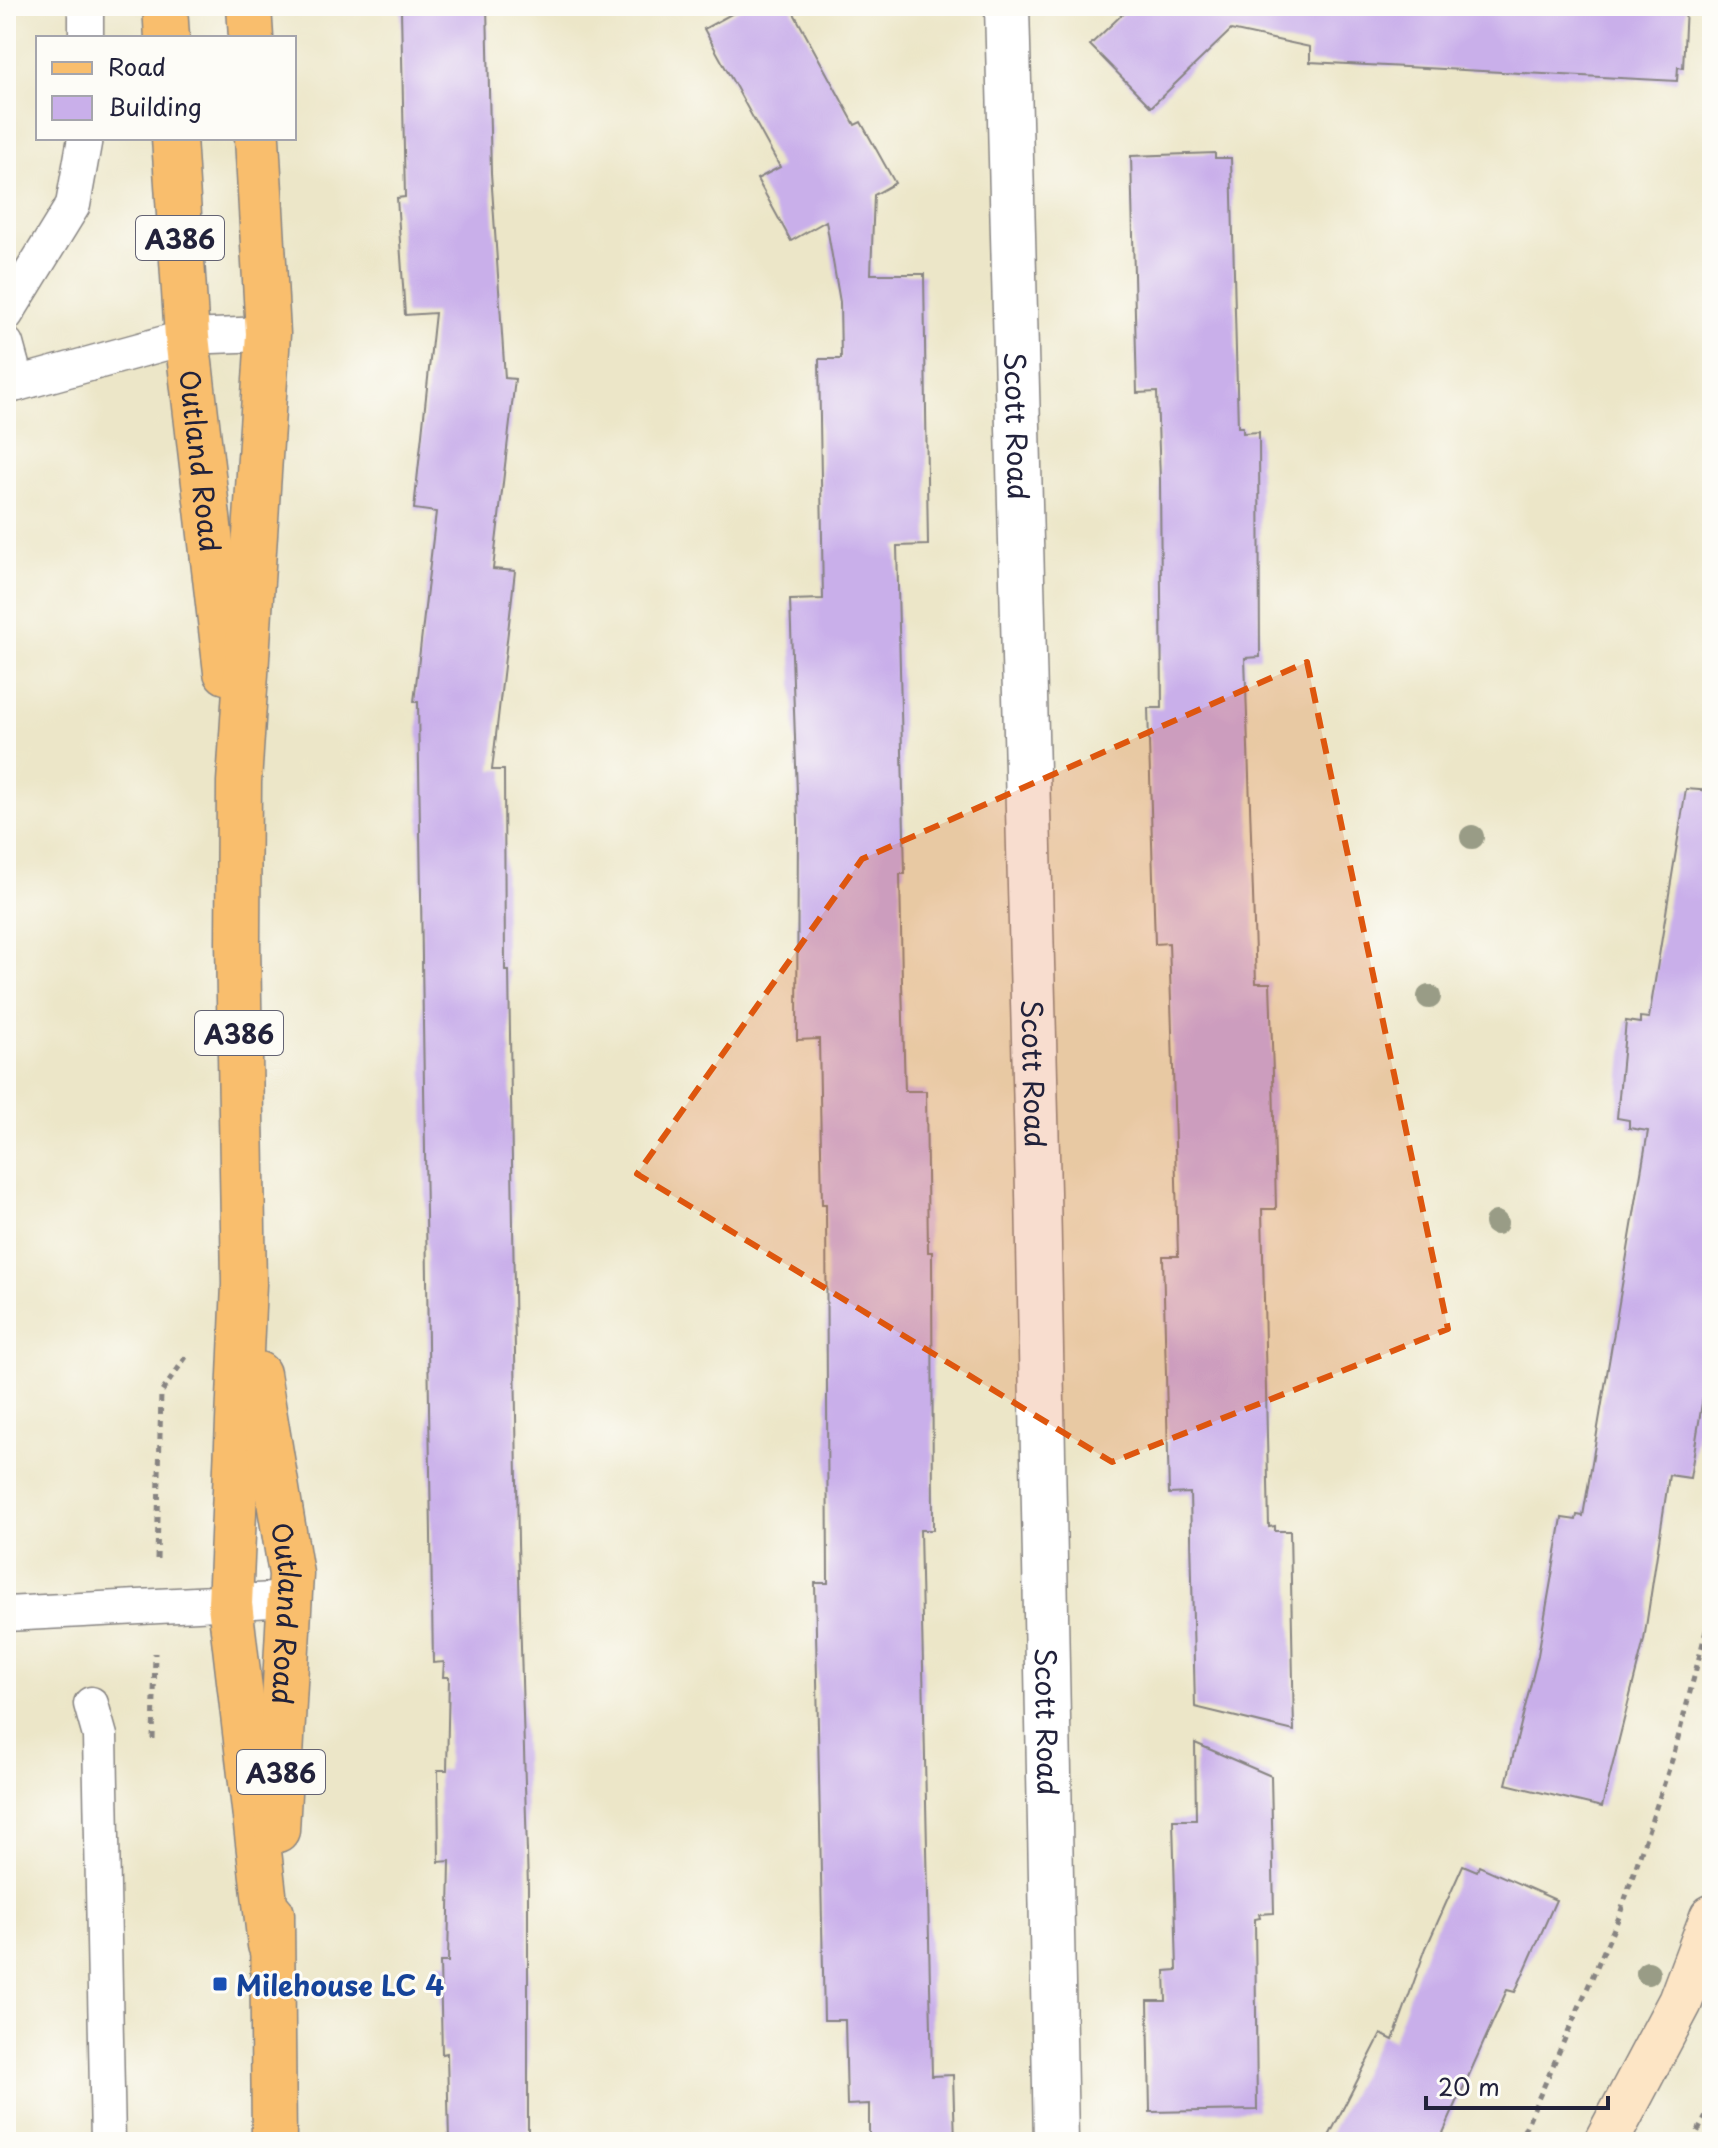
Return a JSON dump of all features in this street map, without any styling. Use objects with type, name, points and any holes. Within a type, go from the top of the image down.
[{"type":"main road","points":[[165,6],[167,36]]},
{"type":"main road","points":[[249,6],[251,36]]},
{"type":"main road","name":"Outland Road","points":[[174,140],[187,337],[239,782]]},
{"type":"main road","name":"Outland Road","points":[[257,140],[268,334],[239,782],[238,942],[244,1284],[230,1604],[270,1945]]},
{"type":"main road","name":"Outland Road","points":[[244,1284],[291,1574],[270,1945],[274,2142]]},
{"type":"street","name":"Scott Road","points":[[1007,6],[1038,1192],[1056,2142]]},
{"type":"street","points":[[1606,2142],[1680,2002],[1712,1917]]},
{"type":"lane","points":[[86,6],[86,36]]},
{"type":"lane","points":[[6,314],[73,205],[85,140]]},
{"type":"lane","points":[[6,344],[12,386],[187,337],[268,334]]},
{"type":"lane","points":[[6,1614],[291,1599]]},
{"type":"lane","points":[[91,1704],[100,1736],[108,2142]]},
{"type":"path","points":[[154,1755],[161,1393],[193,1347]]},
{"type":"path","points":[[1519,2142],[1619,1917],[1673,1757],[1712,1608]]},
{"type":"path","points":[[1692,2142],[1712,2105]]},
{"type":"highlighted area","points":[[1307,662],[1448,1329],[1112,1462],[637,1174],[862,859]]},
{"type":"building","points":[[487,6],[491,173],[505,378],[515,379],[493,569],[515,571],[492,770],[504,770],[505,971],[509,971],[518,1543],[528,1887],[528,2142],[449,2142],[447,2053],[442,2054],[440,1962],[448,1962],[450,1861],[439,1862],[438,1770],[447,1770],[449,1677],[443,1677],[444,1662],[433,1663],[418,702],[414,702],[436,512],[414,509],[435,313],[405,315],[397,198],[405,197],[401,10]]},
{"type":"building","points":[[746,6],[790,6],[855,125],[861,122],[895,183],[874,195],[871,274],[924,274],[928,545],[897,546],[905,874],[900,874],[905,1091],[926,1091],[928,1252],[932,1252],[933,1530],[920,1530],[932,2076],[953,2075],[955,2142],[869,2142],[869,2104],[847,2105],[845,2020],[824,2020],[815,1583],[828,1583],[826,1204],[822,1204],[819,1039],[797,1040],[798,821],[790,600],[823,599],[819,359],[841,359],[840,302],[826,221],[791,241],[757,179],[780,167],[704,29]]},
{"type":"building","points":[[1131,6],[1686,6],[1683,68],[1678,67],[1677,81],[1310,62],[1310,47],[1231,30],[1151,107],[1090,45]]},
{"type":"building","points":[[1215,153],[1215,158],[1231,158],[1238,427],[1243,427],[1243,433],[1259,432],[1260,657],[1245,658],[1256,983],[1270,983],[1273,1074],[1276,1209],[1262,1209],[1269,1527],[1275,1526],[1275,1531],[1290,1531],[1294,1731],[1195,1707],[1190,1493],[1169,1494],[1163,1256],[1178,1256],[1172,1031],[1169,943],[1155,944],[1148,708],[1162,708],[1160,480],[1157,392],[1137,393],[1131,156]]},
{"type":"building","points":[[1686,789],[1712,791],[1712,1341],[1690,1478],[1669,1475],[1644,1640],[1602,1807],[1506,1784],[1538,1655],[1562,1518],[1576,1520],[1577,1515],[1583,1516],[1648,1131],[1629,1128],[1629,1120],[1617,1118],[1626,1021],[1640,1023],[1640,1017],[1649,1018]]},
{"type":"building","points":[[1195,1743],[1271,1776],[1274,1913],[1259,1914],[1260,1918],[1255,1919],[1257,2110],[1150,2112],[1148,2001],[1166,2001],[1165,1971],[1177,1970],[1173,1820],[1196,1820]]},
{"type":"building","points":[[1463,1865],[1477,1871],[1479,1866],[1556,1900],[1515,1992],[1507,1990],[1439,2142],[1326,2142],[1381,2034],[1393,2040],[1426,1948]]},
{"type":"place","name":"Milehouse LC 4","points":[[220,1984]]}]
